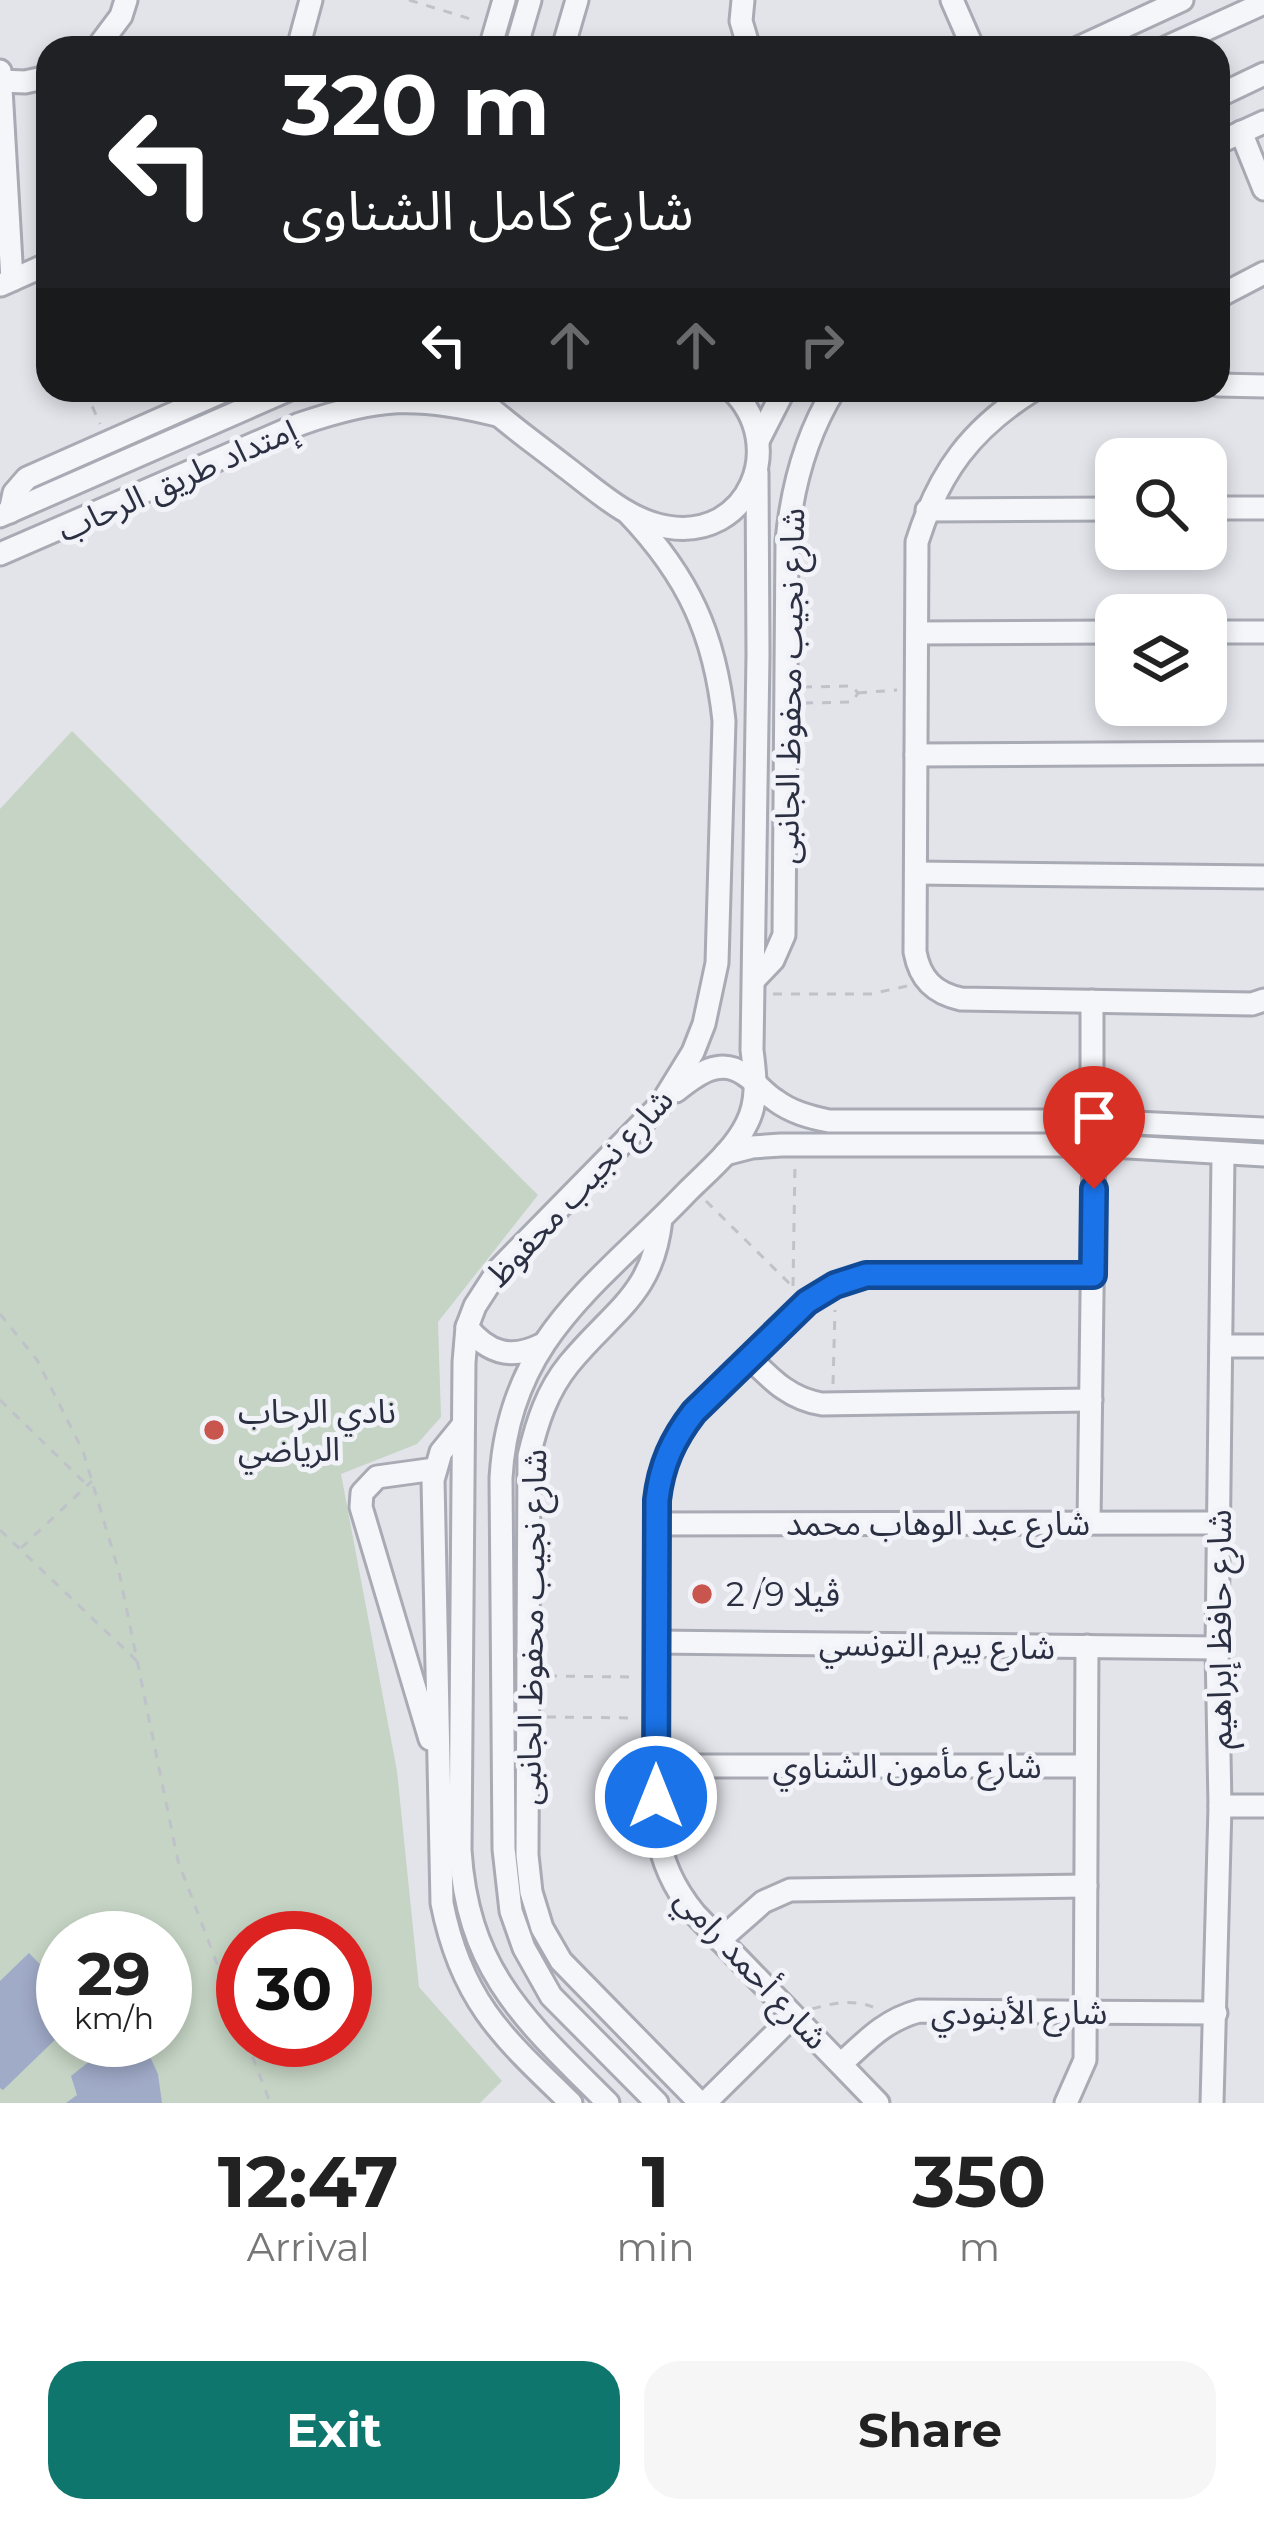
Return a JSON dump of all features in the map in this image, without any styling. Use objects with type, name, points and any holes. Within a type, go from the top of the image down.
[{"type":"street","points":[[107,36],[127,0]]},
{"type":"street","points":[[301,36],[311,0]]},
{"type":"street","points":[[494,36],[503,0]]},
{"type":"street","points":[[520,36],[530,0]]},
{"type":"street","points":[[566,36],[577,0]]},
{"type":"street","points":[[743,0],[745,36]]},
{"type":"street","points":[[952,0],[968,36]]},
{"type":"street","points":[[1104,36],[1182,0]]},
{"type":"street","points":[[1191,36],[1264,3]]},
{"type":"street","points":[[0,71],[6,283],[36,270]]},
{"type":"street","points":[[1230,90],[1264,74]]},
{"type":"street","points":[[0,81],[36,80]]},
{"type":"street","points":[[1230,137],[1264,122]]},
{"type":"street","points":[[1241,132],[1264,189]]},
{"type":"street","points":[[1230,291],[1264,273]]},
{"type":"street","points":[[1230,385],[1264,386]]},
{"type":"street","points":[[5,514],[27,478],[199,402]]},
{"type":"street","name":"إمتداد طريق الرحاب","points":[[5,514],[261,402]]},
{"type":"street","name":"إمتداد طريق الرحاب","points":[[0,554],[300,424],[386,402]]},
{"type":"street","name":"إمتداد طريق الرحاب","points":[[431,402],[497,415]]},
{"type":"street","points":[[483,402],[628,513],[664,527],[688,529],[711,523],[747,494],[757,472]]},
{"type":"street","points":[[657,2103],[551,1996],[515,1927],[504,1849],[502,1450],[516,1395],[541,1345],[568,1311],[724,1154],[748,1122],[756,1085],[752,1050],[759,439],[744,402]]},
{"type":"street","points":[[759,439],[778,402]]},
{"type":"street","name":"شارع نجيب محفوظ الجانبى","points":[[753,987],[784,935],[787,541],[801,460],[828,402]]},
{"type":"street","points":[[1014,402],[980,429],[959,454],[927,510],[917,542],[918,966],[934,989],[961,999],[1252,1004],[1264,1000]]},
{"type":"street","points":[[1227,508],[1264,508]]},
{"type":"street","points":[[927,510],[1095,509]]},
{"type":"street","name":"شارع نجيب محفوظ","points":[[608,2103],[526,2020],[500,1986],[477,1941],[451,1856],[467,1327],[499,1269],[661,1104],[693,1052],[717,963],[724,721],[716,663],[678,573],[628,513]]},
{"type":"street","points":[[917,633],[1095,632]]},
{"type":"street","points":[[1227,632],[1264,632]]},
{"type":"street","points":[[916,755],[1264,753]]},
{"type":"street","points":[[916,873],[1264,877]]},
{"type":"street","points":[[1092,1001],[1092,1121]]},
{"type":"street","points":[[661,1104],[714,1067],[737,1070],[783,1106],[829,1121],[1092,1121],[1264,1129]]},
{"type":"street","points":[[724,1154],[796,1146],[1094,1145],[1264,1155]]},
{"type":"street","points":[[1089,1523],[1094,1145]]},
{"type":"street","name":"شارع حافظ إبراهيم","points":[[1212,2103],[1220,1806],[1217,1648],[1223,1155]]},
{"type":"street","name":"شارع نجيب محفوظ الجانبى","points":[[662,1219],[658,1248],[647,1275],[568,1365],[549,1392],[536,1424],[529,1473],[527,1855],[542,1928],[561,1961],[702,2103]]},
{"type":"street","name":"شارع أحمد رامي","points":[[878,2103],[680,1895],[660,1851],[656,1642],[660,1475],[694,1412],[807,1302],[835,1285],[866,1275],[1093,1275]]},
{"type":"street","points":[[467,1327],[478,1341],[509,1354],[541,1345]]},
{"type":"street","points":[[1221,1346],[1264,1346]]},
{"type":"street","points":[[750,1358],[791,1395],[812,1402],[1091,1400]]},
{"type":"street","points":[[463,1425],[450,1437],[435,1469],[439,1769],[451,1856],[442,1903],[465,1980],[486,2014],[571,2103]]},
{"type":"street","points":[[435,1469],[376,1477],[362,1492],[361,1507],[439,1769]]},
{"type":"street","name":"شارع عبد الوهاب محمد","points":[[657,1524],[1219,1523]]},
{"type":"street","name":"شارع بيرم التونسي","points":[[656,1642],[1217,1648]]},
{"type":"street","points":[[1066,2103],[1085,2060],[1087,1646]]},
{"type":"street","name":"شارع مأمون الشناوي","points":[[656,1766],[1086,1766]]},
{"type":"street","points":[[1220,1806],[1264,1806]]},
{"type":"street","points":[[720,1940],[763,1902],[790,1890],[1086,1886]]},
{"type":"street","points":[[526,2020],[551,1996]]},
{"type":"street","name":"شارع الأبنودي","points":[[841,2064],[892,2020],[919,2011],[1216,2013]]},
{"type":"street","points":[[702,2103],[794,2016]]},
{"type":"path","points":[[409,0],[489,36]]},
{"type":"path","points":[[91,402],[109,442]]},
{"type":"path","points":[[786,696],[852,686],[858,693]]},
{"type":"path","points":[[858,693],[916,689]]},
{"type":"path","points":[[786,696],[852,702],[858,693]]},
{"type":"path","points":[[753,987],[871,994],[925,979]]},
{"type":"path","points":[[692,1187],[793,1287],[796,1146]]},
{"type":"path","points":[[833,1404],[835,1285]]},
{"type":"path","points":[[0,1314],[37,1360],[83,1451],[119,1572],[178,1861],[216,1961]]},
{"type":"path","points":[[0,1400],[90,1483]]},
{"type":"path","points":[[20,1549],[90,1483]]},
{"type":"path","points":[[0,1530],[137,1661]]},
{"type":"path","points":[[0,1546],[9,1538]]},
{"type":"path","points":[[528,1676],[656,1677]]},
{"type":"path","points":[[528,1717],[656,1718]]},
{"type":"path","points":[[794,2016],[825,2005],[861,2002],[892,2020]]},
{"type":"path","points":[[256,2067],[268,2103]]},
{"type":"green space","name":"نادي الرحاب الرياضي","points":[[72,731],[538,1195],[438,1322],[441,1417],[417,1444],[341,1474],[397,1771],[419,1987],[502,2081],[480,2103],[0,2103],[0,809]]},
{"type":"water","points":[[29,1953],[36,1960],[36,2058],[3,2090],[0,2088],[0,1981]]},
{"type":"water","points":[[82,2067],[155,2067],[162,2103],[66,2103],[77,2095],[71,2076]]},
{"type":"place","name":"نادي الرحاب الرياضي","points":[[214,1430]]},
{"type":"place","name":"ڤيلا 9/ 2","points":[[702,1594]]},
{"type":"route","points":[[656,1797],[657,1500],[660,1475],[680,1431],[807,1302],[850,1279],[866,1275],[1093,1275],[1094,1189]]}]
